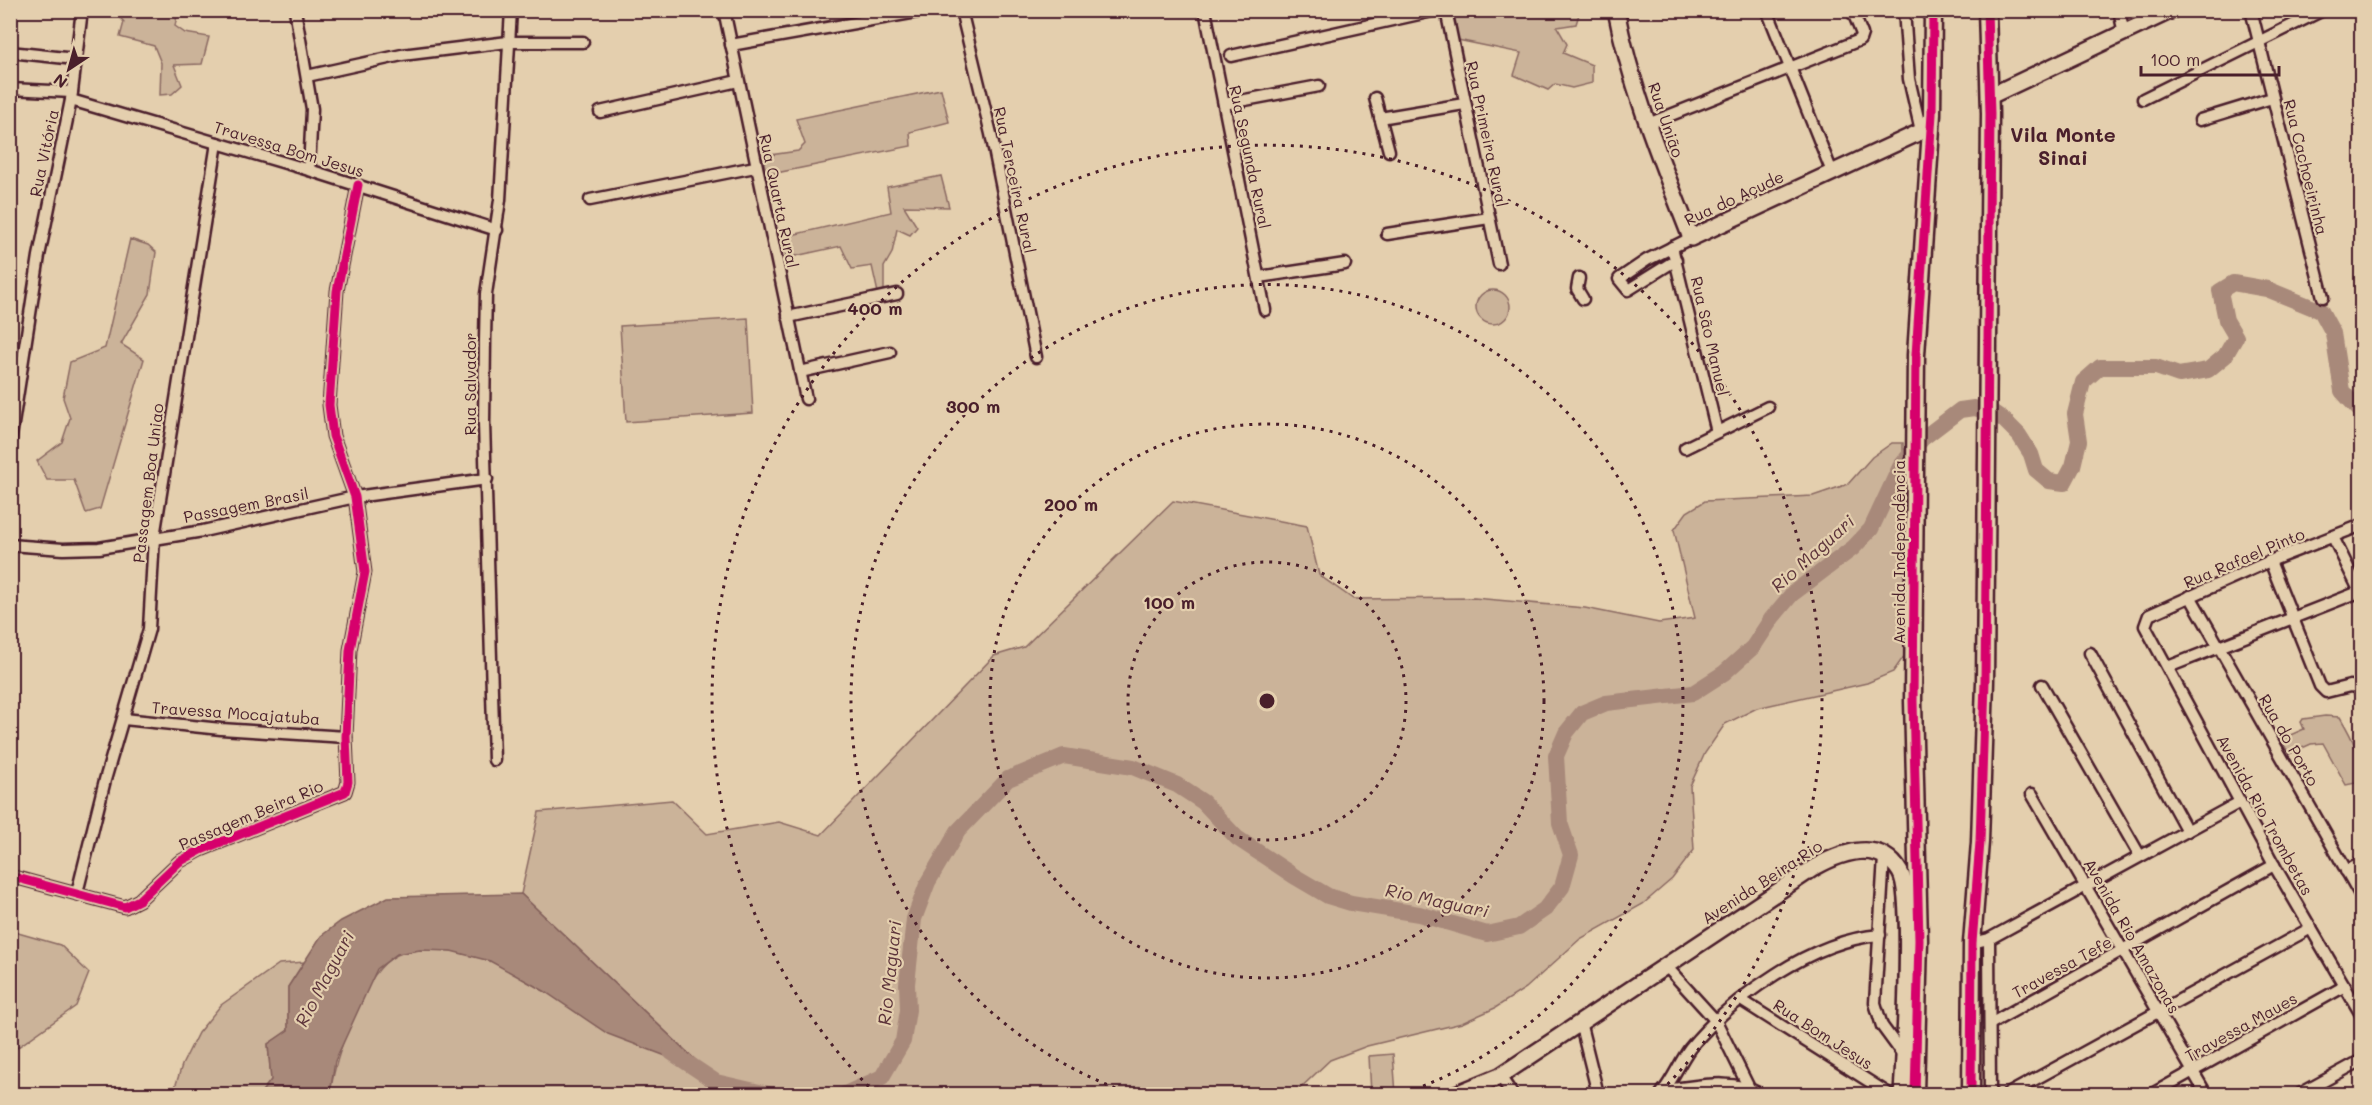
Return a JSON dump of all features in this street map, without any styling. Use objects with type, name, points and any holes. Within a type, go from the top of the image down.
[{"type":"main road","name":"Avenida Independência","points":[[1915,1095],[1918,984],[1913,940],[1916,355],[1932,10]]},
{"type":"main road","points":[[1971,1095],[1972,943],[1980,842],[1985,681],[1990,96],[1987,10]]},
{"type":"main road","points":[[1963,1095],[1965,1002],[1972,982]]},
{"type":"main road","points":[[1918,984],[1923,1001],[1922,1095]]},
{"type":"street","name":"Rua Vitória","points":[[10,443],[39,256],[71,96],[82,10]]},
{"type":"street","points":[[295,10],[312,110],[309,170]]},
{"type":"street","name":"Rua Salvador","points":[[494,760],[486,479],[486,294],[497,230],[511,10]]},
{"type":"street","name":"Rua Quarta Rural","points":[[724,10],[755,167],[767,205],[806,399]]},
{"type":"street","points":[[732,45],[928,10]]},
{"type":"street","name":"Rua Terceira Rural","points":[[961,10],[1022,268],[1023,313],[1036,357]]},
{"type":"street","name":"Rua Segunda Rural","points":[[1205,10],[1265,310]]},
{"type":"street","points":[[1231,56],[1437,10]]},
{"type":"street","name":"Rua Primeira Rural","points":[[1446,10],[1498,264]]},
{"type":"street","name":"Rua União","points":[[1616,10],[1624,49],[1648,124],[1691,238]]},
{"type":"street","points":[[1767,10],[1789,70],[1832,172]]},
{"type":"street","points":[[1648,124],[1860,40],[1862,34],[1852,10]]},
{"type":"street","points":[[1904,10],[1909,79],[1926,129]]},
{"type":"street","points":[[2119,10],[2124,34]]},
{"type":"street","points":[[1990,96],[2172,10]]},
{"type":"street","name":"Rua Cachoeirinha","points":[[2251,10],[2323,297]]},
{"type":"street","points":[[2143,99],[2323,10]]},
{"type":"street","points":[[307,76],[402,55],[508,42],[584,42]]},
{"type":"street","points":[[10,52],[75,58]]},
{"type":"street","points":[[600,112],[738,81]]},
{"type":"street","points":[[1224,104],[1319,86]]},
{"type":"street","name":"Travessa Bom Jesus","points":[[10,89],[71,96],[497,230]]},
{"type":"street","points":[[1375,98],[1389,151]]},
{"type":"street","points":[[2200,120],[2272,98]]},
{"type":"street","points":[[1380,118],[1464,104]]},
{"type":"street","name":"Rua do Açude","points":[[1676,260],[1628,290],[1619,279],[1635,267],[1672,247],[1926,129]]},
{"type":"street","name":"Passagem Boa Uniao","points":[[77,893],[105,780],[149,629],[154,537],[172,408],[217,143]]},
{"type":"street","points":[[590,200],[755,167]]},
{"type":"street","points":[[346,737],[352,633],[365,572],[355,497],[333,436],[329,405],[337,291],[358,185]]},
{"type":"street","points":[[1387,234],[1489,219]]},
{"type":"street","name":"Rua São Manuel","points":[[1672,247],[1717,432]]},
{"type":"street","points":[[1257,279],[1345,264]]},
{"type":"street","points":[[1579,278],[1577,289],[1583,299]]},
{"type":"street","points":[[788,317],[897,294]]},
{"type":"street","points":[[800,372],[890,352]]},
{"type":"street","points":[[1685,448],[1768,408]]},
{"type":"street","name":"Passagem Brasil","points":[[10,545],[63,549],[99,548],[154,537],[203,531],[355,497],[486,479]]},
{"type":"street","name":"Rua Rafael Pinto","points":[[2145,626],[2149,615],[2270,561],[2361,525]]},
{"type":"street","points":[[2168,667],[2293,617],[2360,594],[2333,537]]},
{"type":"street","points":[[2270,561],[2314,673],[2324,690],[2330,692],[2356,686],[2361,688]]},
{"type":"street","name":"Rua do Porto","points":[[2190,596],[2361,898]]},
{"type":"street","name":"Avenida Rio Trombetas","points":[[2145,626],[2274,865],[2345,986],[2356,997],[2361,1016]]},
{"type":"street","points":[[2090,653],[2187,831]]},
{"type":"street","points":[[2042,685],[2140,856]]},
{"type":"street","name":"Travessa Mocajatuba","points":[[124,719],[221,729],[346,737]]},
{"type":"street","name":"Passagem Beira Rio","points":[[77,893],[113,906],[125,908],[133,905],[179,862],[201,850],[345,792],[348,782],[346,737]]},
{"type":"street","name":"Avenida Rio Amazonas","points":[[2032,794],[2206,1095]]},
{"type":"street","points":[[1972,943],[1989,939],[2087,888],[2140,856],[2240,802]]},
{"type":"street","name":"Avenida Beira Rio","points":[[1456,1095],[1500,1076],[1837,855],[1858,850],[1884,857]]},
{"type":"street","points":[[1884,857],[1893,863],[1904,879],[1913,940],[1902,1095]]},
{"type":"street","points":[[1884,857],[1877,1014],[1882,1026],[1904,1056]]},
{"type":"street","points":[[2346,871],[2361,863]]},
{"type":"street","name":"Travessa Tefe","points":[[1990,1024],[2274,865]]},
{"type":"street","points":[[10,876],[77,893]]},
{"type":"street","points":[[2008,1095],[2311,928]]},
{"type":"street","points":[[1663,1093],[1678,1064],[1716,1021],[1741,1000],[1791,966],[1833,946],[1858,937],[1880,935]]},
{"type":"street","points":[[1989,939],[1990,1095]]},
{"type":"street","points":[[1666,966],[1716,1021],[1749,1088]]},
{"type":"street","name":"Travessa Maues","points":[[2152,1095],[2345,986]]},
{"type":"street","name":"Rua Bom Jesus","points":[[1741,1000],[1889,1095]]},
{"type":"street","points":[[1580,1022],[1597,1094]]},
{"type":"street","points":[[2300,1095],[2361,1060]]},
{"type":"street","points":[[1500,1076],[1512,1095]]},
{"type":"street","points":[[1663,1093],[1710,1085],[1732,1084],[1749,1088],[1760,1095]]},
{"type":"shaded area","points":[[114,11],[178,11],[175,26],[185,33],[209,37],[202,64],[174,65],[182,85],[172,94],[160,95],[161,63],[154,46],[120,37],[124,22]]},
{"type":"shaded area","points":[[1454,11],[1580,11],[1576,24],[1557,27],[1567,44],[1563,53],[1592,65],[1592,83],[1572,88],[1555,84],[1548,90],[1514,75],[1521,53],[1458,40]]},
{"type":"shaded area","points":[[941,89],[949,122],[910,132],[911,146],[766,175],[763,156],[798,151],[805,144],[796,119]]},
{"type":"shaded area","points":[[941,176],[949,207],[904,206],[917,227],[910,235],[897,229],[892,253],[884,267],[884,290],[878,293],[872,266],[852,269],[841,246],[786,258],[783,237],[891,212],[887,187]]},
{"type":"shaded area","points":[[130,239],[148,245],[156,252],[150,294],[121,344],[144,359],[100,509],[86,513],[74,480],[47,480],[37,461],[62,442],[70,418],[63,398],[70,362],[105,348]]},
{"type":"shaded area","points":[[1493,290],[1505,295],[1510,307],[1505,319],[1493,324],[1481,319],[1476,307],[1481,295]]},
{"type":"shaded area","points":[[748,318],[753,413],[626,422],[620,326]]},
{"type":"shaded area","points":[[1892,443],[1903,443],[1905,655],[1893,672],[1867,683],[1757,708],[1725,724],[1705,753],[1690,786],[1694,850],[1672,879],[1643,904],[1580,939],[1526,988],[1495,1008],[1462,1023],[1367,1046],[1330,1060],[1294,1094],[330,1094],[344,1038],[372,978],[384,964],[397,955],[431,949],[482,957],[546,992],[706,1070],[521,894],[539,812],[672,800],[707,834],[779,822],[821,835],[994,656],[1024,647],[1173,501],[1307,526],[1319,575],[1353,599],[1474,598],[1585,608],[1659,623],[1695,618],[1674,530],[1687,512],[1705,501],[1813,496],[1848,484],[1872,457]]},
{"type":"shaded area","points":[[2325,716],[2340,717],[2349,733],[2358,756],[2361,782],[2346,785],[2323,743],[2311,744],[2289,754],[2281,739],[2304,729],[2301,722],[2303,719]]},
{"type":"shaded area","points":[[11,931],[60,945],[89,973],[76,1006],[11,1052]]},
{"type":"shaded area","points":[[304,962],[288,987],[288,1031],[268,1044],[271,1080],[260,1094],[173,1094],[182,1065],[198,1033],[221,1005],[279,964]]},
{"type":"shaded area","points":[[1393,1054],[1396,1094],[1371,1094],[1369,1056]]},
{"type":"water","points":[[521,894],[708,1072],[608,1034],[544,991],[490,961],[451,951],[420,950],[397,954],[377,969],[335,1061],[330,1094],[260,1094],[271,1080],[268,1044],[288,1030],[288,987],[321,936],[341,921],[388,897]]},
{"type":"waterway","name":"Rio Maguari","points":[[845,1094],[882,1077],[903,1041],[908,1010],[907,984],[914,919],[928,882],[958,831],[1008,779],[1064,756],[1133,767],[1177,785],[1203,802],[1237,838],[1328,896],[1351,903],[1419,914],[1487,934],[1519,927],[1545,909],[1562,887],[1571,855],[1560,823],[1556,756],[1566,733],[1582,713],[1606,703],[1693,693],[1724,673],[1753,647],[1772,618],[1792,594],[1853,548],[1871,529],[1900,467],[1922,439],[1960,410],[1974,408],[1994,413],[2004,420],[2019,435],[2031,454],[2036,470],[2049,481],[2064,483],[2073,466],[2079,441],[2075,414],[2083,382],[2100,367],[2156,367],[2179,375],[2208,370],[2225,356],[2236,337],[2226,320],[2220,291],[2233,283],[2267,289],[2321,311],[2333,333],[2342,391],[2362,413]]},
{"type":"waterway","name":"Rio Maguari","points":[[671,1052],[716,1082],[768,1094]]},
{"type":"cycle path","points":[[1915,1094],[1919,940],[1913,701],[1916,355],[1932,114],[1933,10]]},
{"type":"cycle path","points":[[1971,1094],[1972,943],[1980,842],[1985,681],[1990,114],[1987,10]]},
{"type":"cycle path","points":[[10,876],[125,907],[139,900],[179,862],[201,850],[345,792],[348,782],[346,737],[350,650],[365,572],[355,497],[333,436],[329,405],[337,291],[358,185]]},
{"type":"district","name":"Vila Monte Sinai","points":[[2063,146]]}]
